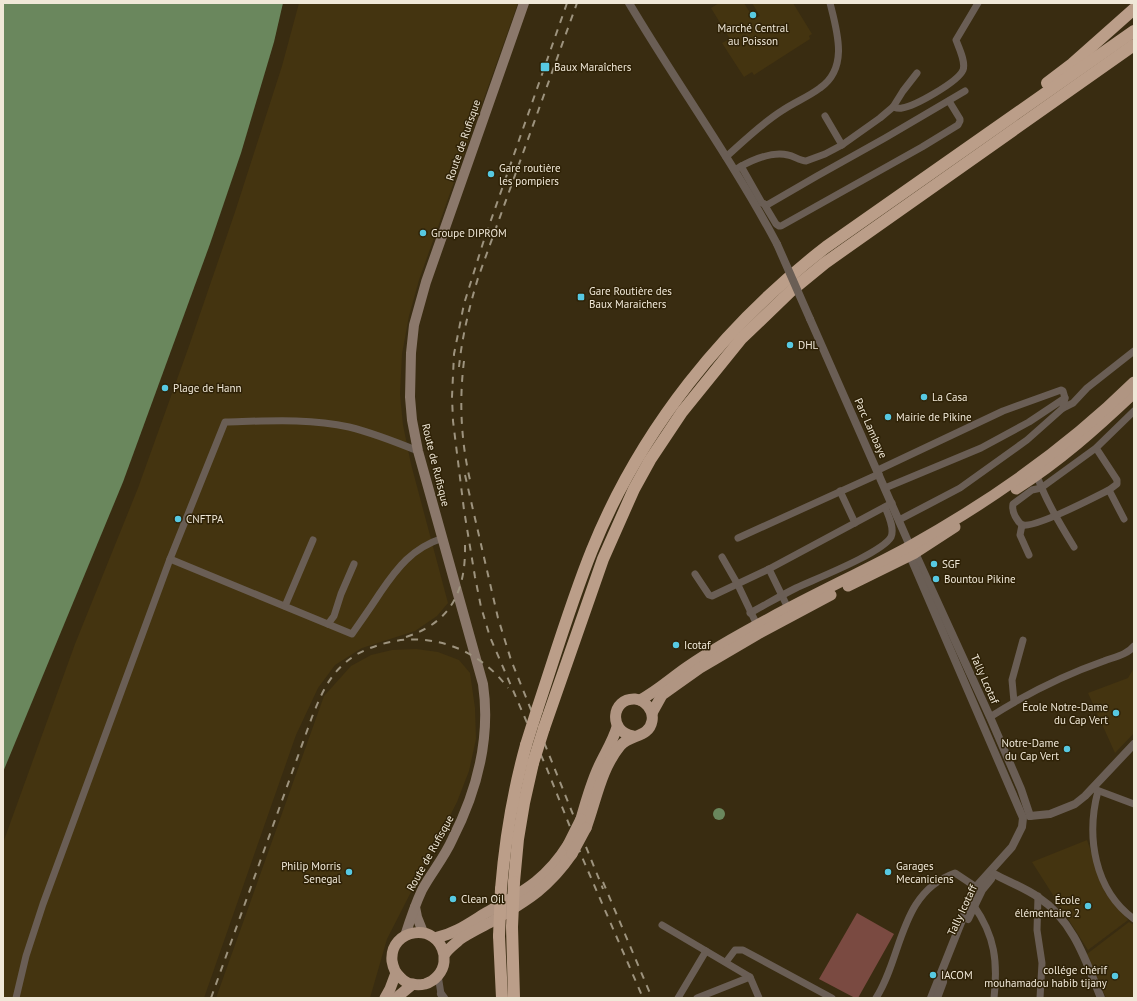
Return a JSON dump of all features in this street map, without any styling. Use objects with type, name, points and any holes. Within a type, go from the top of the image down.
[{"type":"highway","points":[[1018,112],[1026,100],[1072,64],[1134,9]]},
{"type":"highway","points":[[502,998],[499,936],[501,889],[511,811],[526,745],[592,549],[635,462],[659,424],[704,363],[734,329],[796,270],[848,231],[1134,30]]},
{"type":"highway","points":[[514,998],[512,927],[514,882],[518,839],[533,763],[603,559],[634,489],[650,460],[682,412],[719,365],[741,339],[792,290],[825,263],[1134,45]]},
{"type":"highway","points":[[1115,59],[1134,53]]},
{"type":"highway","points":[[583,824],[592,783],[611,744],[617,727],[615,715],[620,705],[630,700],[640,700],[655,691],[687,667],[788,608],[912,551],[1021,477],[1072,437],[1134,382]]},
{"type":"highway","points":[[617,727],[624,734],[633,736],[640,735],[645,732],[650,727],[652,713],[658,701],[668,690],[724,653],[912,551],[1037,476],[1133,396]]},
{"type":"highway","points":[[640,700],[652,713]]},
{"type":"highway","points":[[444,955],[460,940],[522,903],[549,883],[570,850],[611,760],[621,745],[633,736]]},
{"type":"highway","points":[[435,938],[453,932],[528,889],[570,850]]},
{"type":"highway","points":[[414,932],[423,932],[435,938],[440,944],[444,955],[442,969],[438,975],[427,983],[413,984],[403,980],[396,973],[393,965],[392,957],[394,948],[398,941],[414,932]]},
{"type":"highway","points":[[385,998],[396,973]]},
{"type":"highway","points":[[396,998],[413,984]]},
{"type":"main road","name":"Route de Rufisque","points":[[405,936],[415,905],[423,889],[452,842],[470,800],[482,758],[485,737],[486,706],[483,684],[418,451],[412,420],[410,397],[409,380],[411,353],[418,310],[426,282],[524,3]]},
{"type":"main road","name":"Route de Rufisque","points":[[415,905],[417,917],[423,932]]},
{"type":"street","name":"Parc Lambaye","points":[[629,3],[726,157],[738,168],[777,244],[879,472],[885,488],[888,505],[899,520],[912,551]]},
{"type":"street","points":[[726,157],[782,111],[822,87],[829,79],[835,69],[839,43],[830,3]]},
{"type":"street","points":[[893,107],[901,109],[908,107],[953,81],[961,73],[964,66],[956,40],[978,3]]},
{"type":"street","points":[[917,73],[893,107],[842,145],[825,154],[806,161],[788,155],[774,154],[751,161],[738,168],[764,204],[776,224],[782,226],[958,125],[960,119],[949,102]]},
{"type":"street","points":[[764,204],[769,204],[949,102],[965,91]]},
{"type":"street","points":[[825,116],[842,145]]},
{"type":"street","points":[[899,520],[973,480],[1027,440],[1063,408],[1073,403],[1087,388],[1134,351]]},
{"type":"street","points":[[738,538],[840,491],[1003,411],[1061,390],[1065,394],[1063,408]]},
{"type":"street","points":[[885,488],[935,469],[981,448],[1023,425],[1065,398]]},
{"type":"street","points":[[1096,448],[1117,480],[1117,484],[1109,490],[1055,516],[1029,525],[1022,525],[1019,522],[1012,511],[1013,504],[1032,490],[1041,488],[1096,448],[1134,410]]},
{"type":"street","points":[[16,998],[26,956],[43,904],[170,559],[225,422],[315,422],[355,429],[392,440],[418,451]]},
{"type":"street","points":[[1037,476],[1041,488],[1055,516],[1074,547]]},
{"type":"street","points":[[1109,490],[1124,519]]},
{"type":"street","points":[[840,491],[855,523]]},
{"type":"street","points":[[695,574],[710,596],[738,585],[888,505],[892,533],[888,540],[855,561],[782,595],[750,613]]},
{"type":"street","points":[[1022,525],[1020,536],[1029,554]]},
{"type":"street","points":[[170,559],[352,634],[400,565],[416,551],[435,540],[443,538]]},
{"type":"street","points":[[285,606],[313,540]]},
{"type":"street","name":"Tally Lcotaf","points":[[912,551],[990,717],[1020,789],[1027,817]]},
{"type":"street","name":"Tally Lcotaf","points":[[912,551],[1027,817]]},
{"type":"street","points":[[722,557],[738,585],[757,625]]},
{"type":"street","points":[[328,624],[334,616],[341,594],[354,564]]},
{"type":"street","points":[[769,569],[788,608]]},
{"type":"street","points":[[1014,702],[1012,680],[1023,640]]},
{"type":"street","points":[[990,717],[1014,702],[1079,671],[1122,655],[1134,646]]},
{"type":"street","points":[[1027,817],[1050,814],[1075,804],[1095,790],[1134,744]]},
{"type":"street","points":[[1095,790],[1134,804]]},
{"type":"street","points":[[1095,790],[1092,834],[1098,868],[1114,900],[1134,919]]},
{"type":"street","name":"Tally Icotaff","points":[[937,998],[974,906],[982,890],[1017,847],[1023,837],[1027,817]]},
{"type":"street","name":"Tally Icotaff","points":[[931,998],[976,888],[1012,847],[1027,817]]},
{"type":"street","points":[[876,998],[887,976],[906,924],[919,900],[942,878],[955,873],[976,888]]},
{"type":"street","points":[[994,874],[1038,896],[1064,921],[1084,955],[1101,998]]},
{"type":"street","points":[[1038,896],[1037,930],[1042,963],[1040,998]]},
{"type":"street","points":[[974,906],[983,919],[994,949],[996,981],[994,998]]},
{"type":"street","points":[[662,925],[750,977],[759,998]]},
{"type":"street","points":[[678,998],[706,950]]},
{"type":"street","points":[[726,962],[735,950],[743,950],[832,998]]},
{"type":"street","points":[[438,975],[443,996]]},
{"type":"street","points":[[697,998],[750,977]]},
{"type":"street","points":[[427,983],[443,996]]},
{"type":"shaded area","points":[[3,3],[283,3],[274,42],[241,153],[210,244],[123,482],[3,772]]},
{"type":"shaded area","points":[[299,3],[518,3],[419,280],[409,316],[402,354],[400,394],[403,425],[411,464],[448,603],[437,616],[415,631],[362,648],[335,665],[318,688],[296,735],[204,998],[3,998],[3,843],[75,644],[138,488],[189,346],[235,212],[282,66]]},
{"type":"shaded area","points":[[719,3],[744,3],[754,19],[760,16],[752,3],[793,3],[812,34],[809,36],[810,39],[754,75],[752,72],[744,77],[722,43],[730,39],[711,8]]},
{"type":"shaded area","points":[[416,649],[438,652],[459,660],[470,673],[475,708],[476,739],[469,771],[457,802],[387,939],[370,998],[216,998],[324,696],[351,666],[371,655],[392,650]]},
{"type":"shaded area","name":"École Notre-Dame du Cap Vert","points":[[1134,668],[1134,733],[1115,753],[1088,693],[1128,678]]},
{"type":"shaded area","points":[[717,808],[721,808],[725,814],[721,820],[717,820],[713,816],[713,812]]},
{"type":"shaded area","name":"École élémentaire 2","points":[[1087,840],[1105,892],[1128,920],[1088,950],[1032,862]]},
{"type":"shaded area","points":[[857,913],[894,934],[858,998],[855,998],[819,979]]},
{"type":"shaded area","name":"collége chérif mouhamadou habib tijany","points":[[1129,922],[1134,925],[1134,998],[1106,998],[1087,954]]},
{"type":"railway","points":[[567,3],[483,243],[464,304],[454,354],[452,397],[453,421],[464,510],[475,577],[481,607],[490,637],[643,998]]},
{"type":"railway","points":[[459,367],[466,322],[478,278],[577,3]]},
{"type":"railway","points":[[464,361],[461,406],[463,436],[470,480]]},
{"type":"railway","points":[[465,475],[498,618],[511,660],[603,889]]},
{"type":"railway","points":[[406,637],[422,631],[435,623],[453,602],[459,590],[463,576],[465,544]]},
{"type":"railway","points":[[211,998],[312,717],[325,688],[339,669],[349,659],[367,649],[400,640],[418,639],[435,641],[468,653],[496,674],[508,688]]},
{"type":"railway","points":[[603,882],[652,998]]},
{"type":"place","name":"Marché Central au Poisson","points":[[753,15]]},
{"type":"place","name":"Baux Maraîchers","points":[[545,67]]},
{"type":"place","name":"Gare routière les pompiers","points":[[491,174]]},
{"type":"place","name":"Groupe DIPROM","points":[[423,233]]},
{"type":"place","name":"Gare Routière des Baux Maraichers","points":[[581,297]]},
{"type":"place","name":"DHL","points":[[790,345]]},
{"type":"place","name":"Plage de Hann","points":[[165,388]]},
{"type":"place","name":"La Casa","points":[[924,397]]},
{"type":"place","name":"Mairie de Pikine","points":[[888,417]]},
{"type":"place","name":"CNFTPA","points":[[178,519]]},
{"type":"place","name":"SGF","points":[[934,564]]},
{"type":"place","name":"Bountou Pikine","points":[[936,579]]},
{"type":"place","name":"Icotaf","points":[[676,645]]},
{"type":"place","name":"École Notre-Dame du Cap Vert","points":[[1116,713]]},
{"type":"place","name":"Notre-Dame du Cap Vert","points":[[1067,749]]},
{"type":"place","name":"Philip Morris Senegal","points":[[349,872]]},
{"type":"place","name":"Garages Mecaniciens","points":[[888,872]]},
{"type":"place","name":"Clean Oil","points":[[453,899]]},
{"type":"place","name":"École élémentaire 2","points":[[1088,906]]},
{"type":"place","name":"IACOM","points":[[933,975]]},
{"type":"place","name":"collége chérif mouhamadou habib tijany","points":[[1115,976]]}]
